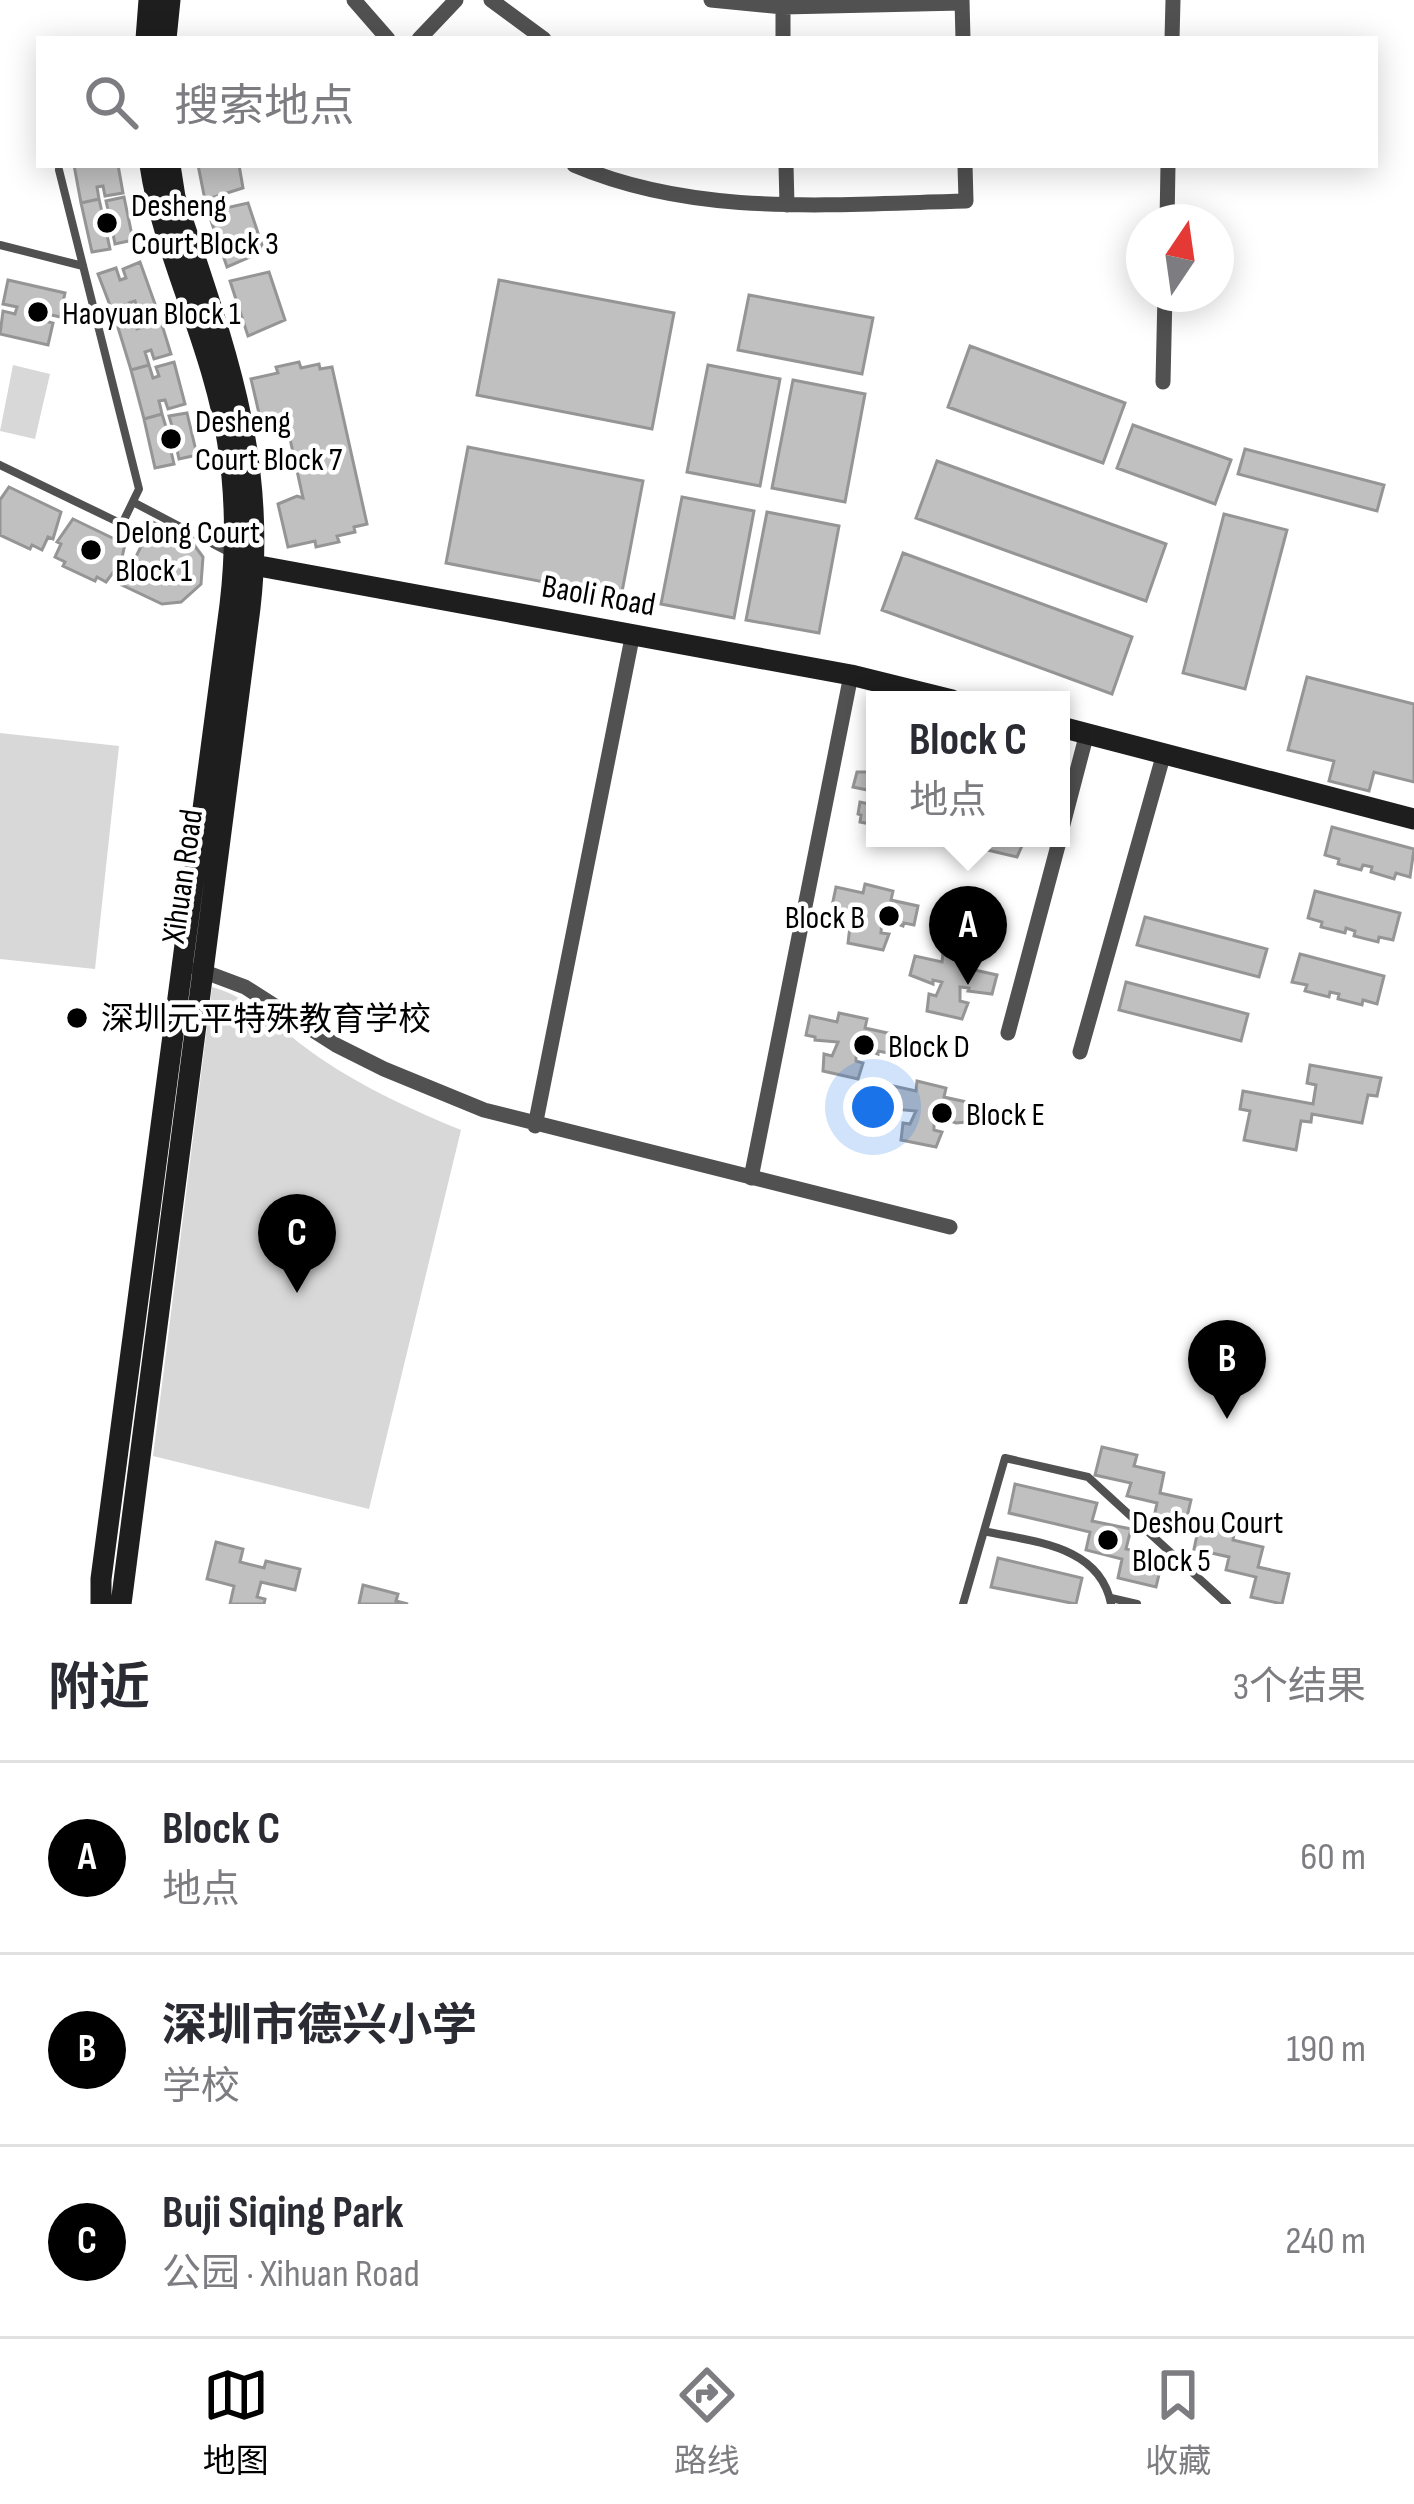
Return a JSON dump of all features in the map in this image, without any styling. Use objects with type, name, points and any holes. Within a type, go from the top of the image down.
[{"type":"main road","points":[[146,36],[149,0]]},
{"type":"main road","points":[[166,36],[170,0]]},
{"type":"main road","name":"Xihuan Road","points":[[150,168],[156,201],[221,405],[244,560]]},
{"type":"main road","name":"Xihuan Road","points":[[121,1604],[192,969],[255,504],[248,434],[175,197],[170,168]]},
{"type":"main road","name":"Baoli Road","points":[[244,560],[916,691]]},
{"type":"main road","points":[[1070,729],[1414,819]]},
{"type":"main road","name":"Xihuan Road","points":[[101,1604],[192,969]]},
{"type":"street","points":[[354,0],[385,36]]},
{"type":"street","points":[[422,36],[456,0]]},
{"type":"street","points":[[491,0],[540,36]]},
{"type":"street","points":[[711,0],[962,2],[963,36]]},
{"type":"street","points":[[1172,0],[1172,36]]},
{"type":"street","points":[[783,4],[784,36]]},
{"type":"street","points":[[582,168],[636,187],[685,197],[787,205],[966,201],[965,168]]},
{"type":"street","points":[[786,168],[787,205]]},
{"type":"street","points":[[1167,204],[1168,168]]},
{"type":"street","points":[[1163,382],[1165,312]]},
{"type":"street","points":[[535,1126],[633,633]]},
{"type":"street","points":[[752,1178],[851,675]]},
{"type":"street","points":[[1070,798],[1087,734]]},
{"type":"street","points":[[1080,1052],[1163,753]]},
{"type":"street","points":[[1008,1033],[1057,847]]},
{"type":"street","points":[[192,969],[245,987],[384,1070],[484,1110],[950,1227]]},
{"type":"lane","points":[[0,466],[122,524],[139,489],[58,170]]},
{"type":"lane","points":[[0,245],[83,266]]},
{"type":"lane","points":[[133,502],[244,560]]},
{"type":"lane","points":[[966,1604],[1005,1458],[1088,1478],[1227,1604]]},
{"type":"lane","points":[[984,1531],[1070,1551],[1098,1570],[1111,1601],[1137,1604]]},
{"type":"shaded area","points":[[13,365],[50,374],[35,439],[0,431]]},
{"type":"shaded area","points":[[0,733],[119,746],[95,969],[0,959]]},
{"type":"shaded area","points":[[212,987],[255,1008],[354,1079],[461,1130],[369,1509],[153,1456]]},
{"type":"building","points":[[75,168],[119,168],[123,193],[105,196],[103,186],[97,187],[99,199],[81,203]]},
{"type":"building","points":[[199,168],[240,168],[243,188],[205,200]]},
{"type":"building","name":"Desheng Court Block 3","points":[[124,197],[133,240],[115,244],[113,234],[107,235],[110,249],[92,252],[81,203],[99,199],[102,212],[108,210],[106,201]]},
{"type":"building","points":[[248,203],[264,251],[227,267],[208,212]]},
{"type":"building","points":[[140,262],[155,304],[138,310],[135,301],[129,303],[133,315],[116,321],[98,274],[116,268],[120,280],[126,278],[123,269]]},
{"type":"building","points":[[269,272],[285,320],[248,336],[230,281]]},
{"type":"building","name":"Haoyuan Block 1","points":[[8,280],[65,293],[60,317],[43,313],[41,320],[53,323],[48,345],[0,334],[3,311],[15,314],[17,307],[3,304]]},
{"type":"building","points":[[499,280],[674,313],[652,429],[477,395]]},
{"type":"building","points":[[749,295],[873,318],[862,374],[738,350]]},
{"type":"building","points":[[158,312],[171,354],[154,359],[151,350],[145,352],[149,365],[131,370],[116,321],[133,315],[137,329],[144,327],[141,317]]},
{"type":"building","points":[[970,346],[1125,403],[1103,463],[948,407]]},
{"type":"building","points":[[174,362],[185,404],[168,409],[165,400],[159,401],[162,414],[144,419],[131,370],[149,365],[153,378],[159,376],[156,367]]},
{"type":"building","points":[[299,362],[301,368],[332,367],[367,524],[337,536],[339,542],[316,547],[315,541],[288,547],[278,504],[303,498],[285,416],[280,421],[261,422],[251,379]]},
{"type":"building","points":[[708,365],[780,379],[760,486],[687,472]]},
{"type":"building","points":[[793,380],[865,394],[845,502],[772,488]]},
{"type":"building","name":"Desheng Court Block 7","points":[[187,413],[197,455],[179,459],[177,450],[171,451],[174,464],[155,468],[144,419],[162,414],[166,427],[172,426],[169,416]]},
{"type":"building","points":[[1133,425],[1231,460],[1215,504],[1117,468]]},
{"type":"building","points":[[468,447],[643,481],[621,597],[446,563]]},
{"type":"building","points":[[1245,449],[1384,485],[1377,511],[1238,474]]},
{"type":"building","points":[[937,461],[1166,544],[1146,601],[916,518]]},
{"type":"building","points":[[9,487],[61,512],[53,539],[48,537],[42,550],[0,535],[0,500]]},
{"type":"building","points":[[682,497],[754,511],[734,618],[661,604]]},
{"type":"building","points":[[767,512],[839,526],[819,633],[746,620]]},
{"type":"building","points":[[1224,514],[1287,530],[1245,689],[1183,673]]},
{"type":"building","name":"Delong Court Block 1","points":[[73,519],[125,544],[121,562],[106,582],[63,566],[65,562],[55,557],[61,544],[57,542]]},
{"type":"building","points":[[153,522],[192,542],[203,557],[201,584],[181,602],[162,604],[122,585]]},
{"type":"building","points":[[903,553],[1132,637],[1112,694],[882,610]]},
{"type":"building","points":[[1307,677],[1414,704],[1414,782],[1374,772],[1369,791],[1329,781],[1334,761],[1288,750]]},
{"type":"building","points":[[857,772],[866,772],[866,790],[853,787]]},
{"type":"building","points":[[860,802],[866,803],[866,823],[860,822]]},
{"type":"building","points":[[1332,827],[1414,849],[1410,877],[1396,873],[1394,879],[1371,872],[1372,867],[1363,865],[1361,870],[1338,864],[1339,859],[1325,855]]},
{"type":"building","points":[[983,847],[1021,847],[1017,857]]},
{"type":"building","name":"Block B","points":[[865,884],[893,891],[891,900],[918,906],[914,925],[882,918],[881,933],[889,934],[883,950],[848,943],[850,926],[857,927],[864,913],[840,912],[832,906],[836,887],[863,893]]},
{"type":"building","points":[[1315,891],[1400,913],[1393,940],[1379,937],[1378,942],[1354,936],[1355,931],[1346,928],[1345,933],[1321,927],[1322,922],[1308,918]]},
{"type":"building","points":[[1145,917],[1267,949],[1259,977],[1137,945]]},
{"type":"building","points":[[943,953],[972,959],[970,969],[997,975],[992,994],[960,987],[960,1001],[968,1003],[962,1019],[927,1011],[929,994],[936,996],[942,982],[933,980],[933,984],[910,975],[915,956],[942,962]]},
{"type":"building","points":[[1300,954],[1384,976],[1377,1004],[1363,1000],[1362,1005],[1338,999],[1339,994],[1330,992],[1329,997],[1305,991],[1307,985],[1292,982]]},
{"type":"building","points":[[1126,982],[1248,1014],[1241,1041],[1119,1010]]},
{"type":"building","name":"Block D","points":[[839,1013],[867,1019],[865,1028],[892,1034],[888,1053],[856,1046],[856,1061],[863,1063],[858,1079],[823,1071],[824,1054],[832,1056],[838,1042],[806,1035],[810,1016],[837,1022]]},
{"type":"building","points":[[1310,1065],[1381,1078],[1377,1096],[1368,1095],[1362,1123],[1312,1114],[1311,1122],[1301,1121],[1296,1150],[1244,1140],[1250,1111],[1240,1109],[1243,1091],[1313,1104],[1316,1085],[1307,1083]]},
{"type":"building","name":"Block E","points":[[917,1081],[946,1088],[944,1097],[971,1103],[967,1122],[934,1115],[934,1130],[942,1132],[936,1147],[901,1140],[903,1123],[910,1124],[916,1111],[884,1104],[889,1085],[916,1091]]},
{"type":"building","points":[[1102,1447],[1137,1455],[1134,1466],[1164,1473],[1160,1493],[1191,1500],[1184,1530],[1153,1522],[1157,1503],[1127,1496],[1131,1483],[1095,1475]]},
{"type":"building","name":"Deshou Court Block 5","points":[[1015,1484],[1097,1503],[1092,1521],[1131,1529],[1126,1549],[1163,1558],[1156,1587],[1118,1578],[1122,1559],[1086,1550],[1090,1532],[1009,1513]]},
{"type":"building","points":[[1200,1521],[1235,1529],[1233,1540],[1263,1547],[1258,1567],[1289,1574],[1282,1604],[1251,1597],[1256,1577],[1226,1570],[1229,1557],[1194,1549]]},
{"type":"building","points":[[216,1542],[243,1549],[240,1562],[264,1568],[266,1561],[300,1569],[295,1590],[261,1582],[257,1597],[265,1599],[264,1604],[230,1604],[234,1586],[207,1579]]},
{"type":"building","points":[[998,1558],[1082,1578],[1076,1604],[991,1587]]},
{"type":"building","points":[[363,1585],[398,1594],[396,1601],[408,1604],[359,1604]]},
{"type":"place","name":"Desheng Court Block 3","points":[[107,223]]},
{"type":"place","name":"Haoyuan Block 1","points":[[38,312]]},
{"type":"place","name":"Desheng Court Block 7","points":[[171,439]]},
{"type":"place","name":"Delong Court Block 1","points":[[91,550]]},
{"type":"place","name":"Block B","points":[[889,916]]},
{"type":"place","name":"Block C","points":[[968,985]]},
{"type":"place","name":"深圳元平特殊教育学校","points":[[77,1018]]},
{"type":"place","name":"Block D","points":[[864,1045]]},
{"type":"place","name":"Block E","points":[[942,1113]]},
{"type":"place","name":"Buji Siqing Park","points":[[297,1293]]},
{"type":"place","name":"深圳市德兴小学","points":[[1227,1419]]},
{"type":"place","name":"Deshou Court Block 5","points":[[1108,1540]]}]
